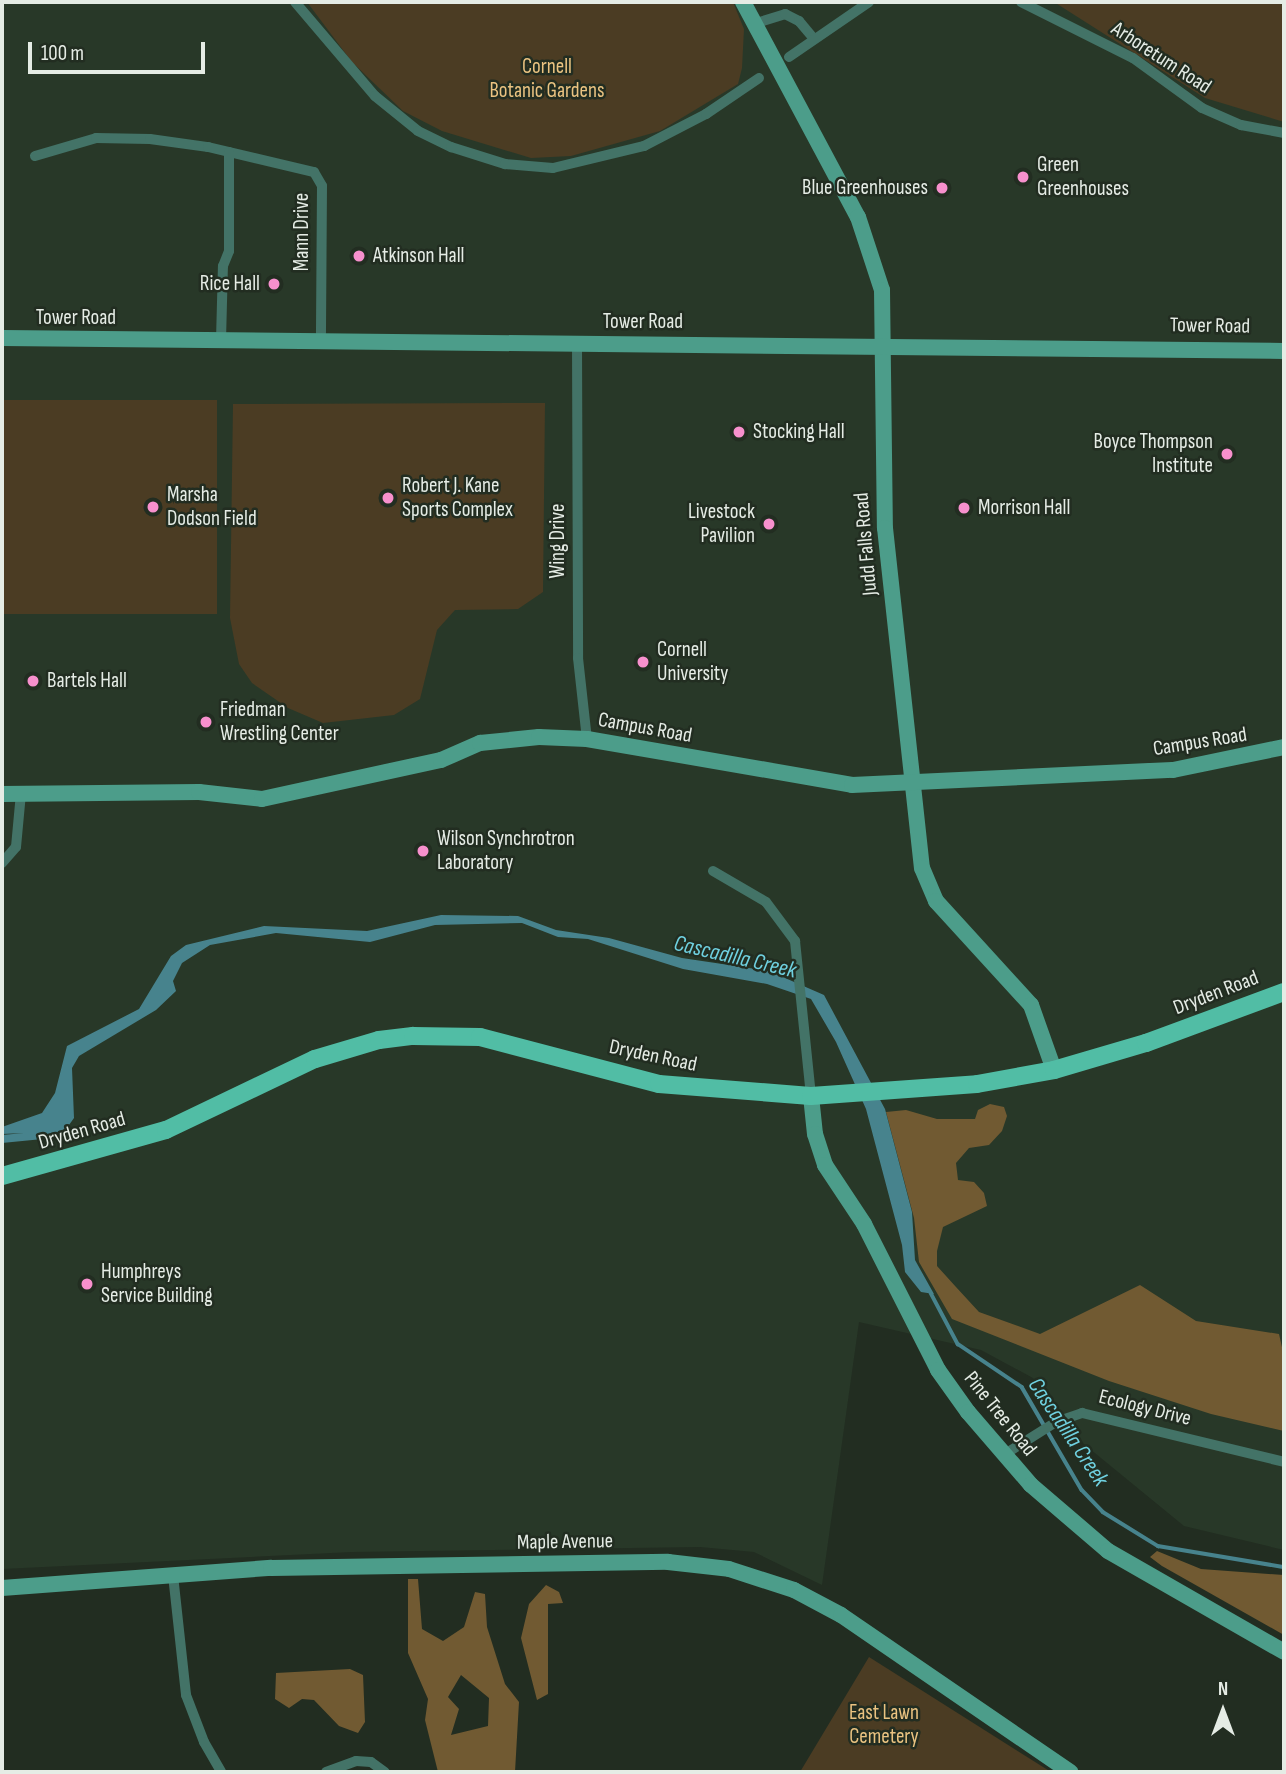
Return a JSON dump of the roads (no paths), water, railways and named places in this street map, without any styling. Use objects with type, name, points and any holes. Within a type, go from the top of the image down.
[{"type":"main road","name":"Dryden Road","points":[[2,1176],[166,1130],[314,1059],[413,1035],[480,1037],[515,1044],[634,1078],[701,1090],[811,1096],[915,1089],[1054,1070],[1146,1043],[1284,992]]},
{"type":"main road","name":"Dryden Road","points":[[2,1189],[27,1170]]},
{"type":"street","points":[[296,2],[375,96],[418,131],[451,147],[505,164],[553,168],[644,146],[706,114],[759,78]]},
{"type":"street","name":"Judd Falls Road","points":[[743,2],[867,236],[882,290],[886,344],[882,488],[912,783],[927,885],[945,912],[1031,1005],[1054,1070]]},
{"type":"street","points":[[789,57],[869,2]]},
{"type":"street","name":"Arboretum Road","points":[[1021,2],[1133,58],[1211,113],[1284,133]]},
{"type":"street","points":[[753,24],[785,14],[799,21],[814,39]]},
{"type":"street","name":"Mann Drive","points":[[35,156],[96,138],[178,141],[314,172],[322,186],[321,340]]},
{"type":"street","points":[[221,340],[223,266],[229,251],[229,152]]},
{"type":"street","name":"Tower Road","points":[[2,338],[886,344],[1284,351]]},
{"type":"street","name":"Wing Drive","points":[[577,343],[578,658],[587,739]]},
{"type":"street","name":"Campus Road","points":[[2,794],[199,792],[262,800],[441,760],[487,741],[587,739],[852,785],[1174,769],[1284,747]]},
{"type":"street","points":[[2,863],[16,846],[21,793]]},
{"type":"street","points":[[713,871],[779,916],[795,941],[801,972],[811,1096]]},
{"type":"street","name":"Pine Tree Road","points":[[811,1096],[815,1134],[825,1165],[864,1224],[938,1370],[1005,1454],[1066,1519],[1108,1552],[1284,1652]]},
{"type":"street","name":"Ecology Drive","points":[[1005,1454],[1056,1422],[1082,1413],[1284,1462]]},
{"type":"street","name":"Maple Avenue","points":[[2,1588],[271,1567],[668,1562],[729,1569],[794,1590],[841,1615],[1070,1772]]},
{"type":"street","points":[[173,1575],[186,1695],[204,1742],[221,1772]]},
{"type":"street","points":[[326,1772],[356,1761],[371,1762],[385,1772]]},
{"type":"water","points":[[441,915],[518,916],[556,930],[609,938],[682,958],[769,971],[824,995],[885,1109],[912,1212],[915,1260],[934,1294],[921,1292],[905,1272],[902,1245],[866,1109],[836,1042],[811,999],[767,984],[683,969],[588,939],[558,937],[522,923],[435,925],[370,942],[276,933],[210,945],[182,963],[173,981],[176,991],[156,1010],[79,1056],[72,1068],[74,1118],[64,1132],[53,1138],[2,1143],[2,1135],[24,1133],[2,1134],[2,1127],[42,1113],[55,1093],[67,1046],[139,1009],[171,956],[186,945],[264,926],[367,931]]},
{"type":"waterway","name":"Cascadilla Creek","points":[[931,1293],[958,1344],[1022,1387],[1082,1490],[1103,1512],[1158,1546],[1284,1567]]},
{"type":"place","name":"Green Greenhouses","points":[[1023,177]]},
{"type":"place","name":"Blue Greenhouses","points":[[942,188]]},
{"type":"place","name":"Atkinson Hall","points":[[359,256]]},
{"type":"place","name":"Rice Hall","points":[[274,284]]},
{"type":"place","name":"Stocking Hall","points":[[739,432]]},
{"type":"place","name":"Boyce Thompson Institute","points":[[1227,454]]},
{"type":"place","name":"Robert J. Kane Sports Complex","points":[[388,498]]},
{"type":"place","name":"Marsha Dodson Field","points":[[153,507]]},
{"type":"place","name":"Morrison Hall","points":[[964,508]]},
{"type":"place","name":"Livestock Pavilion","points":[[769,524]]},
{"type":"place","name":"Cornell University","points":[[643,662]]},
{"type":"place","name":"Bartels Hall","points":[[33,681]]},
{"type":"place","name":"Friedman Wrestling Center","points":[[206,722]]},
{"type":"place","name":"Wilson Synchrotron Laboratory","points":[[423,851]]},
{"type":"place","name":"Humphreys Service Building","points":[[87,1284]]},
{"type":"park label","name":"Cornell Botanic Gardens","points":[[547,79]]},
{"type":"park label","name":"East Lawn Cemetery","points":[[884,1725]]}]
